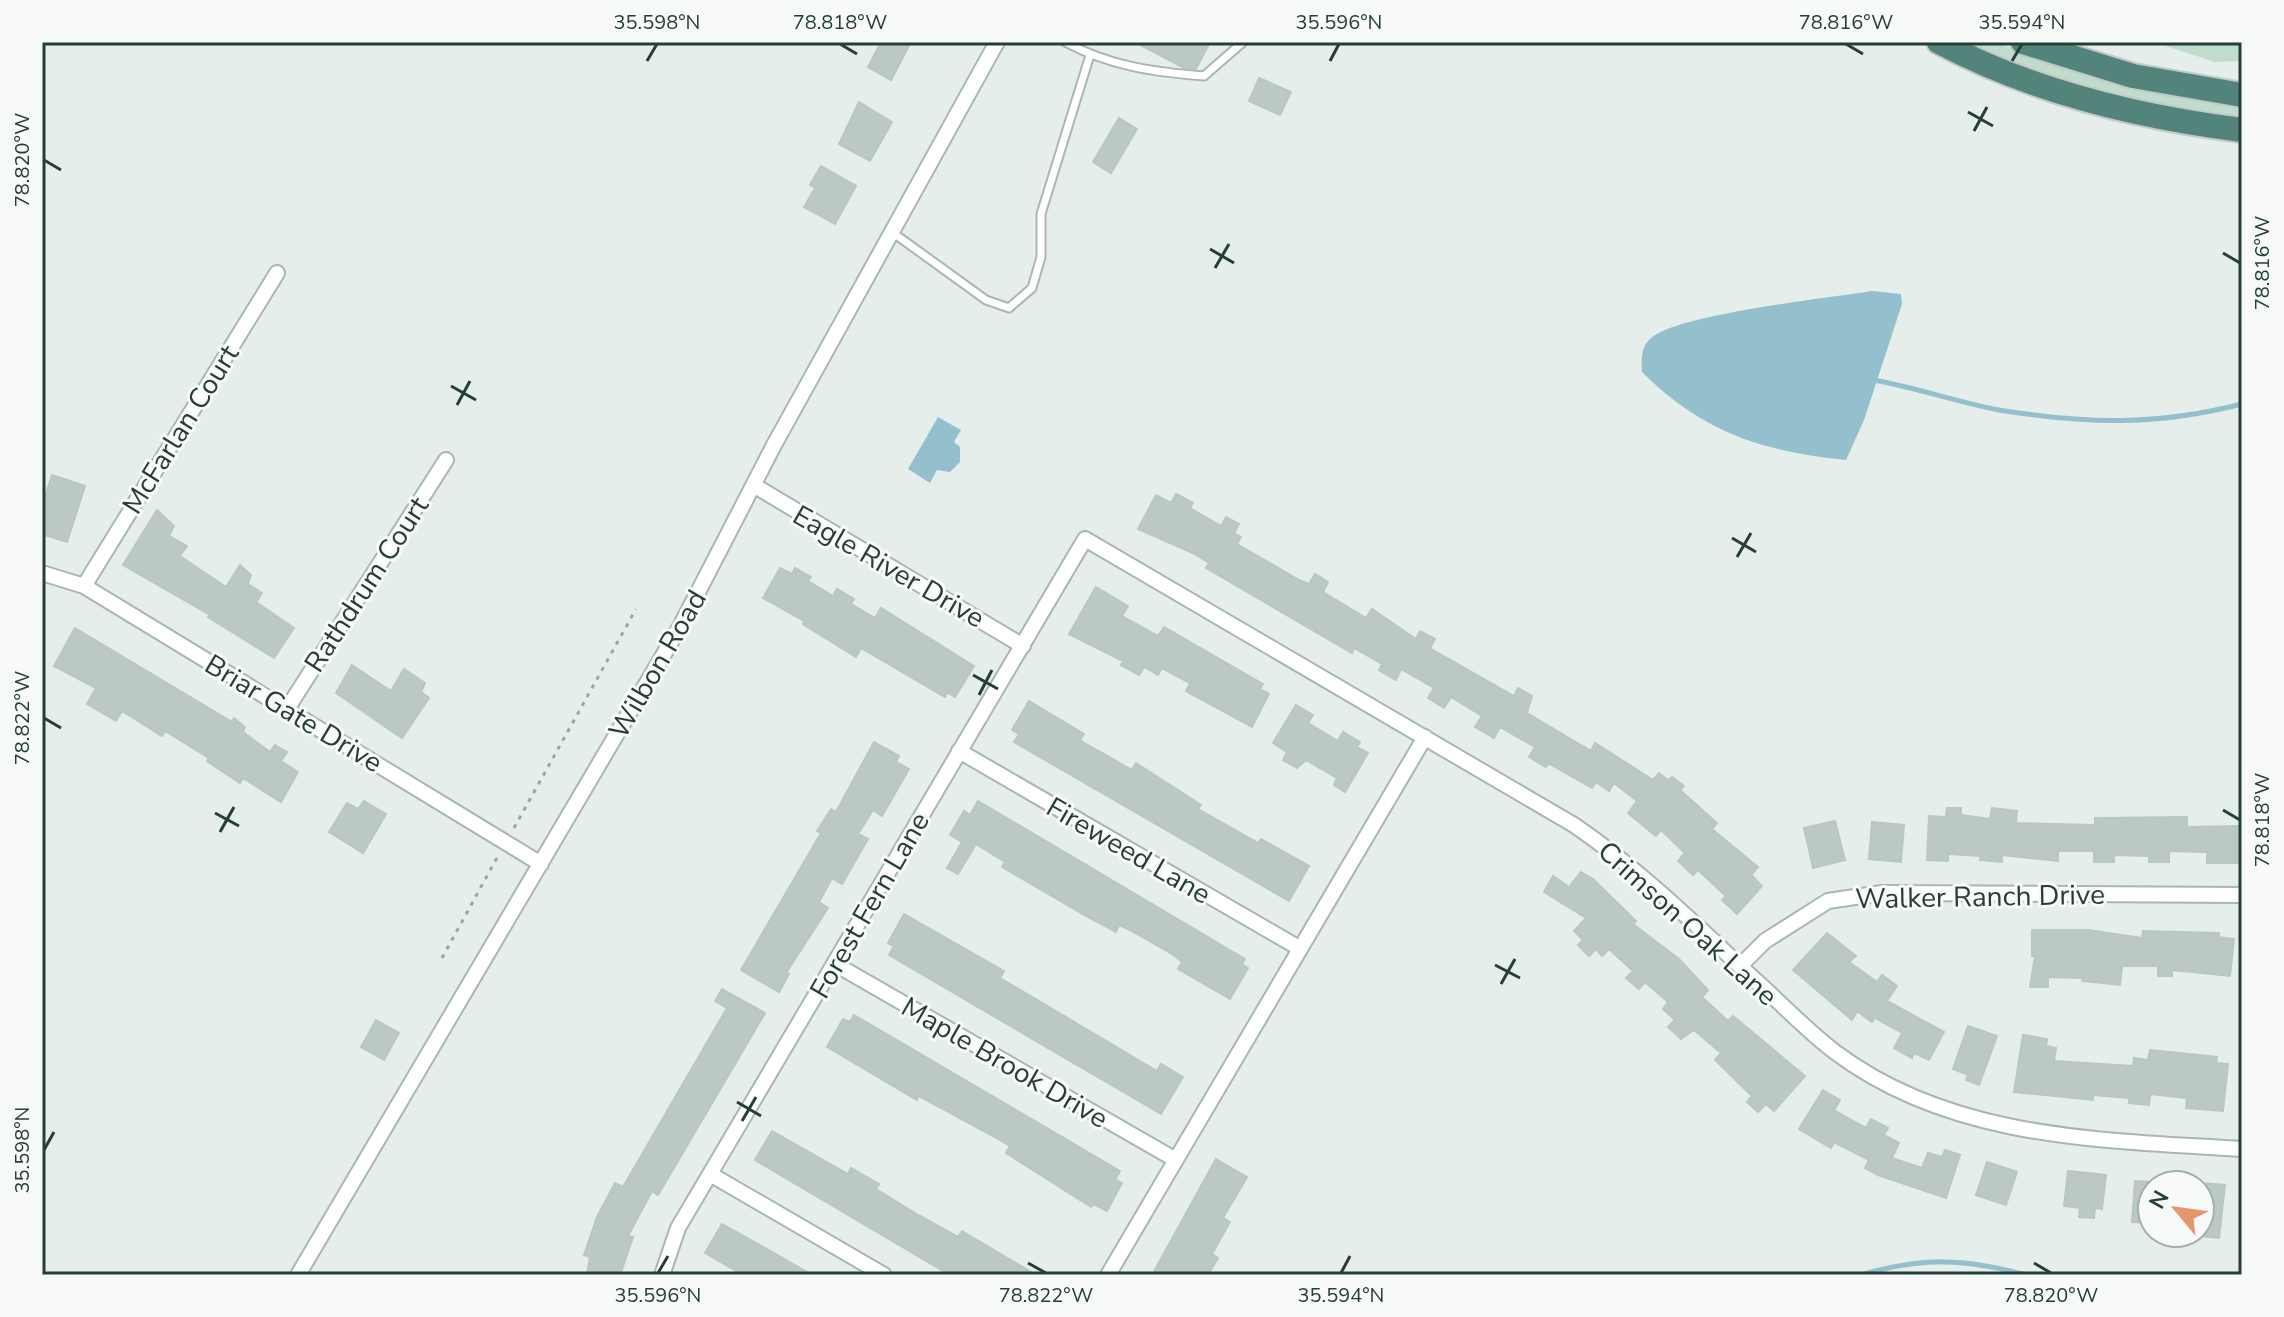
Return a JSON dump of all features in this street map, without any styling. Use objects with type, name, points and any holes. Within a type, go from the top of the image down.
[{"type":"highway","points":[[1939,42],[2009,74],[2074,96],[2152,116],[2242,130]]},
{"type":"highway","points":[[2023,42],[2133,76],[2242,95]]},
{"type":"street","name":"Wilbon Road","points":[[298,1275],[681,625],[997,42]]},
{"type":"street","name":"McFarlan Court","points":[[84,586],[277,273]]},
{"type":"street","name":"Rathdrum Court","points":[[287,709],[446,460]]},
{"type":"street","name":"Eagle River Drive","points":[[755,486],[1023,646]]},
{"type":"street","name":"Forest Fern Lane","points":[[662,1275],[678,1228],[1085,539]]},
{"type":"street","name":"Crimson Oak Lane","points":[[1085,539],[1574,825],[1624,860],[1834,1052],[1877,1080],[1945,1111],[2039,1132],[2242,1149]]},
{"type":"street","name":"Briar Gate Drive","points":[[42,573],[84,586],[541,864]]},
{"type":"street","points":[[1108,1275],[1425,737]]},
{"type":"street","name":"Fireweed Lane","points":[[959,751],[1299,948]]},
{"type":"street","name":"Walker Ranch Drive","points":[[1740,966],[1765,941],[1828,901],[1882,893],[2242,895]]},
{"type":"street","name":"Maple Brook Drive","points":[[835,964],[1176,1160]]},
{"type":"street","points":[[710,1174],[884,1275]]},
{"type":"lane","points":[[1065,42],[1090,55],[1129,68],[1204,76],[1243,42]]},
{"type":"lane","points":[[892,232],[986,300],[1009,308],[1032,288],[1041,257],[1041,214],[1090,55]]},
{"type":"path","points":[[514,828],[636,609]]},
{"type":"path","points":[[442,958],[498,856]]},
{"type":"green space","points":[[1963,42],[1995,42],[2096,78],[2242,106],[2242,118],[2134,100],[2065,80]]},
{"type":"green space","points":[[2154,42],[2242,42],[2242,61],[2215,62]]},
{"type":"water","points":[[1872,291],[1901,294],[1902,304],[1864,420],[1846,460],[1787,451],[1735,436],[1688,410],[1642,372],[1645,345],[1666,329],[1721,314]]},
{"type":"water","points":[[938,417],[961,430],[954,442],[960,447],[960,462],[950,472],[937,470],[930,483],[908,469]]},
{"type":"building","points":[[881,42],[911,42],[891,80],[868,67]]},
{"type":"building","points":[[1135,42],[1210,42],[1196,69],[1184,68]]},
{"type":"building","points":[[1259,78],[1291,92],[1280,115],[1249,101]]},
{"type":"building","points":[[859,102],[892,122],[870,161],[839,144]]},
{"type":"building","points":[[1119,118],[1137,129],[1111,173],[1093,162]]},
{"type":"building","points":[[821,166],[856,186],[835,224],[804,207],[815,188],[810,185]]},
{"type":"building","points":[[52,475],[85,486],[67,542],[42,534],[42,506]]},
{"type":"building","points":[[1176,494],[1193,503],[1190,508],[1221,526],[1226,517],[1239,524],[1234,533],[1241,537],[1237,544],[1299,580],[1309,584],[1315,574],[1328,582],[1323,592],[1366,618],[1372,609],[1416,639],[1420,631],[1435,639],[1430,648],[1433,650],[1514,696],[1518,688],[1532,696],[1527,713],[1591,751],[1595,743],[1653,780],[1659,773],[1668,780],[1672,777],[1684,786],[1680,790],[1717,823],[1712,829],[1758,867],[1751,875],[1762,886],[1737,914],[1722,900],[1726,896],[1698,870],[1693,875],[1678,861],[1685,853],[1661,830],[1656,836],[1628,813],[1637,801],[1614,783],[1609,791],[1596,782],[1592,788],[1548,763],[1546,767],[1529,757],[1535,747],[1500,727],[1494,738],[1475,727],[1482,716],[1451,697],[1444,708],[1428,698],[1434,688],[1401,669],[1396,680],[1379,670],[1382,664],[1354,648],[1352,653],[1206,568],[1209,563],[1195,554],[1138,529],[1156,495],[1171,503]]},
{"type":"building","points":[[157,510],[174,526],[169,536],[187,546],[180,556],[226,587],[240,565],[251,575],[248,584],[262,593],[256,602],[294,628],[274,658],[208,617],[210,615],[123,565]]},
{"type":"building","points":[[780,568],[792,574],[795,568],[811,577],[808,581],[833,596],[837,589],[854,599],[851,604],[875,618],[881,608],[974,666],[955,697],[947,692],[945,697],[861,648],[856,657],[803,624],[804,621],[763,598]]},
{"type":"building","points":[[1096,587],[1128,606],[1122,616],[1158,636],[1164,627],[1263,684],[1260,689],[1269,694],[1252,727],[1186,691],[1190,683],[1162,668],[1158,675],[1144,667],[1139,675],[1121,665],[1123,661],[1069,634]]},
{"type":"building","points":[[75,628],[232,722],[234,718],[245,727],[243,732],[270,752],[275,745],[287,752],[281,761],[298,772],[281,802],[243,778],[240,783],[207,761],[209,758],[165,731],[162,736],[122,711],[116,721],[87,704],[96,688],[54,666]]},
{"type":"building","points":[[352,665],[391,691],[404,669],[425,683],[421,692],[429,698],[402,738],[336,693]]},
{"type":"building","points":[[1029,701],[1084,734],[1080,740],[1088,745],[1132,770],[1136,763],[1201,805],[1198,809],[1258,843],[1261,839],[1309,866],[1289,901],[1014,742],[1019,734],[1012,730]]},
{"type":"building","points":[[1296,705],[1313,715],[1308,723],[1338,741],[1343,732],[1360,742],[1357,747],[1368,753],[1345,792],[1334,785],[1337,778],[1306,760],[1297,768],[1283,760],[1287,752],[1273,743]]},
{"type":"building","points":[[874,742],[899,756],[896,762],[909,769],[882,816],[873,810],[858,834],[868,839],[842,884],[832,878],[819,902],[828,908],[786,973],[789,974],[779,992],[741,970],[821,833],[817,831],[831,809],[836,812]]},
{"type":"building","points":[[364,801],[386,814],[363,853],[329,832],[347,803],[358,809]]},
{"type":"building","points":[[978,801],[1245,959],[1242,964],[1248,968],[1230,999],[1178,969],[1182,962],[1172,954],[1119,925],[1116,932],[1086,916],[1002,867],[1005,862],[976,844],[958,874],[947,868],[962,842],[950,835],[964,811],[970,815]]},
{"type":"building","points":[[1947,808],[1961,808],[1961,815],[1990,819],[1992,808],[2017,811],[2016,823],[2095,825],[2095,818],[2187,817],[2187,827],[2238,826],[2238,863],[2207,863],[2207,852],[2169,851],[2169,862],[2149,862],[2149,856],[2114,855],[2114,862],[2094,862],[2094,851],[2058,851],[2058,861],[2002,855],[2002,862],[1980,860],[1981,856],[1948,854],[1948,861],[1927,860],[1929,816],[1946,817]]},
{"type":"building","points":[[1835,821],[1845,860],[1813,868],[1804,828]]},
{"type":"building","points":[[1872,822],[1904,825],[1901,862],[1869,859]]},
{"type":"building","points":[[1581,872],[1593,879],[1636,921],[1633,924],[1679,959],[1708,990],[1702,997],[1728,1021],[1733,1016],[1805,1076],[1774,1111],[1766,1104],[1758,1112],[1747,1102],[1752,1096],[1715,1060],[1721,1053],[1694,1030],[1681,1039],[1668,1027],[1675,1020],[1663,1009],[1668,1002],[1645,982],[1639,989],[1626,978],[1633,971],[1609,949],[1602,956],[1596,949],[1589,956],[1578,945],[1583,940],[1574,931],[1586,918],[1544,892],[1553,876],[1569,887]]},
{"type":"building","points":[[904,914],[1004,971],[1000,978],[1157,1071],[1161,1064],[1183,1077],[1161,1114],[889,955],[894,946],[888,943]]},
{"type":"building","points":[[2032,930],[2088,930],[2142,938],[2143,931],[2219,933],[2219,937],[2234,939],[2230,976],[2172,970],[2172,976],[2158,976],[2158,966],[2122,966],[2120,985],[2082,981],[2083,978],[2048,977],[2048,987],[2030,987],[2035,956],[2032,956]]},
{"type":"building","points":[[1827,933],[1856,956],[1849,962],[1877,982],[1882,975],[1897,986],[1887,1001],[1944,1032],[1929,1060],[1914,1053],[1912,1058],[1894,1048],[1902,1033],[1875,1018],[1872,1022],[1857,1011],[1852,1020],[1793,970]]},
{"type":"building","points":[[722,989],[765,1013],[658,1195],[652,1191],[628,1236],[633,1237],[620,1275],[587,1275],[590,1257],[584,1255],[597,1217],[615,1183],[623,1187],[727,1008],[715,1001]]},
{"type":"building","points":[[854,1015],[1120,1171],[1115,1180],[1122,1183],[1107,1211],[1093,1204],[1091,1207],[1006,1153],[1010,1146],[993,1136],[919,1096],[917,1100],[827,1047],[843,1019],[850,1022]]},
{"type":"building","points":[[376,1020],[399,1033],[384,1060],[361,1047]]},
{"type":"building","points":[[1968,1026],[1997,1036],[1979,1085],[1966,1080],[1968,1075],[1953,1069]]},
{"type":"building","points":[[2023,1035],[2047,1039],[2046,1046],[2056,1048],[2054,1061],[2133,1066],[2134,1058],[2148,1060],[2150,1050],[2217,1057],[2216,1063],[2228,1064],[2223,1111],[2186,1108],[2187,1098],[2150,1094],[2149,1105],[2129,1103],[2129,1098],[2093,1095],[2093,1100],[2014,1092]]},
{"type":"building","points":[[1823,1090],[1840,1100],[1834,1110],[1866,1128],[1871,1119],[1888,1128],[1884,1135],[1899,1143],[1892,1158],[1922,1168],[1928,1153],[1942,1157],[1945,1150],[1960,1155],[1946,1198],[1878,1175],[1865,1168],[1869,1160],[1834,1142],[1831,1148],[1799,1129]]},
{"type":"building","points":[[772,1131],[848,1174],[851,1168],[879,1184],[876,1189],[920,1216],[958,1237],[962,1231],[1036,1275],[950,1275],[755,1160]]},
{"type":"building","points":[[1216,1159],[1247,1177],[1223,1218],[1230,1222],[1212,1254],[1218,1258],[1208,1275],[1152,1275]]},
{"type":"building","points":[[1987,1162],[2017,1172],[2006,1205],[1976,1195]]},
{"type":"building","points":[[2068,1171],[2106,1175],[2102,1209],[2095,1208],[2094,1218],[2079,1217],[2080,1208],[2064,1206]]},
{"type":"building","points":[[2135,1181],[2136,1181],[2136,1222],[2132,1222]]},
{"type":"building","points":[[2216,1184],[2225,1185],[2219,1238],[2216,1238]]},
{"type":"building","points":[[722,1224],[812,1275],[733,1275],[736,1271],[705,1253]]},
{"type":"waterway","points":[[1873,380],[1999,410],[2091,420],[2180,416],[2242,404]]},
{"type":"waterway","points":[[1861,1275],[1904,1265],[1944,1262],[1983,1265],[2026,1275]]}]
